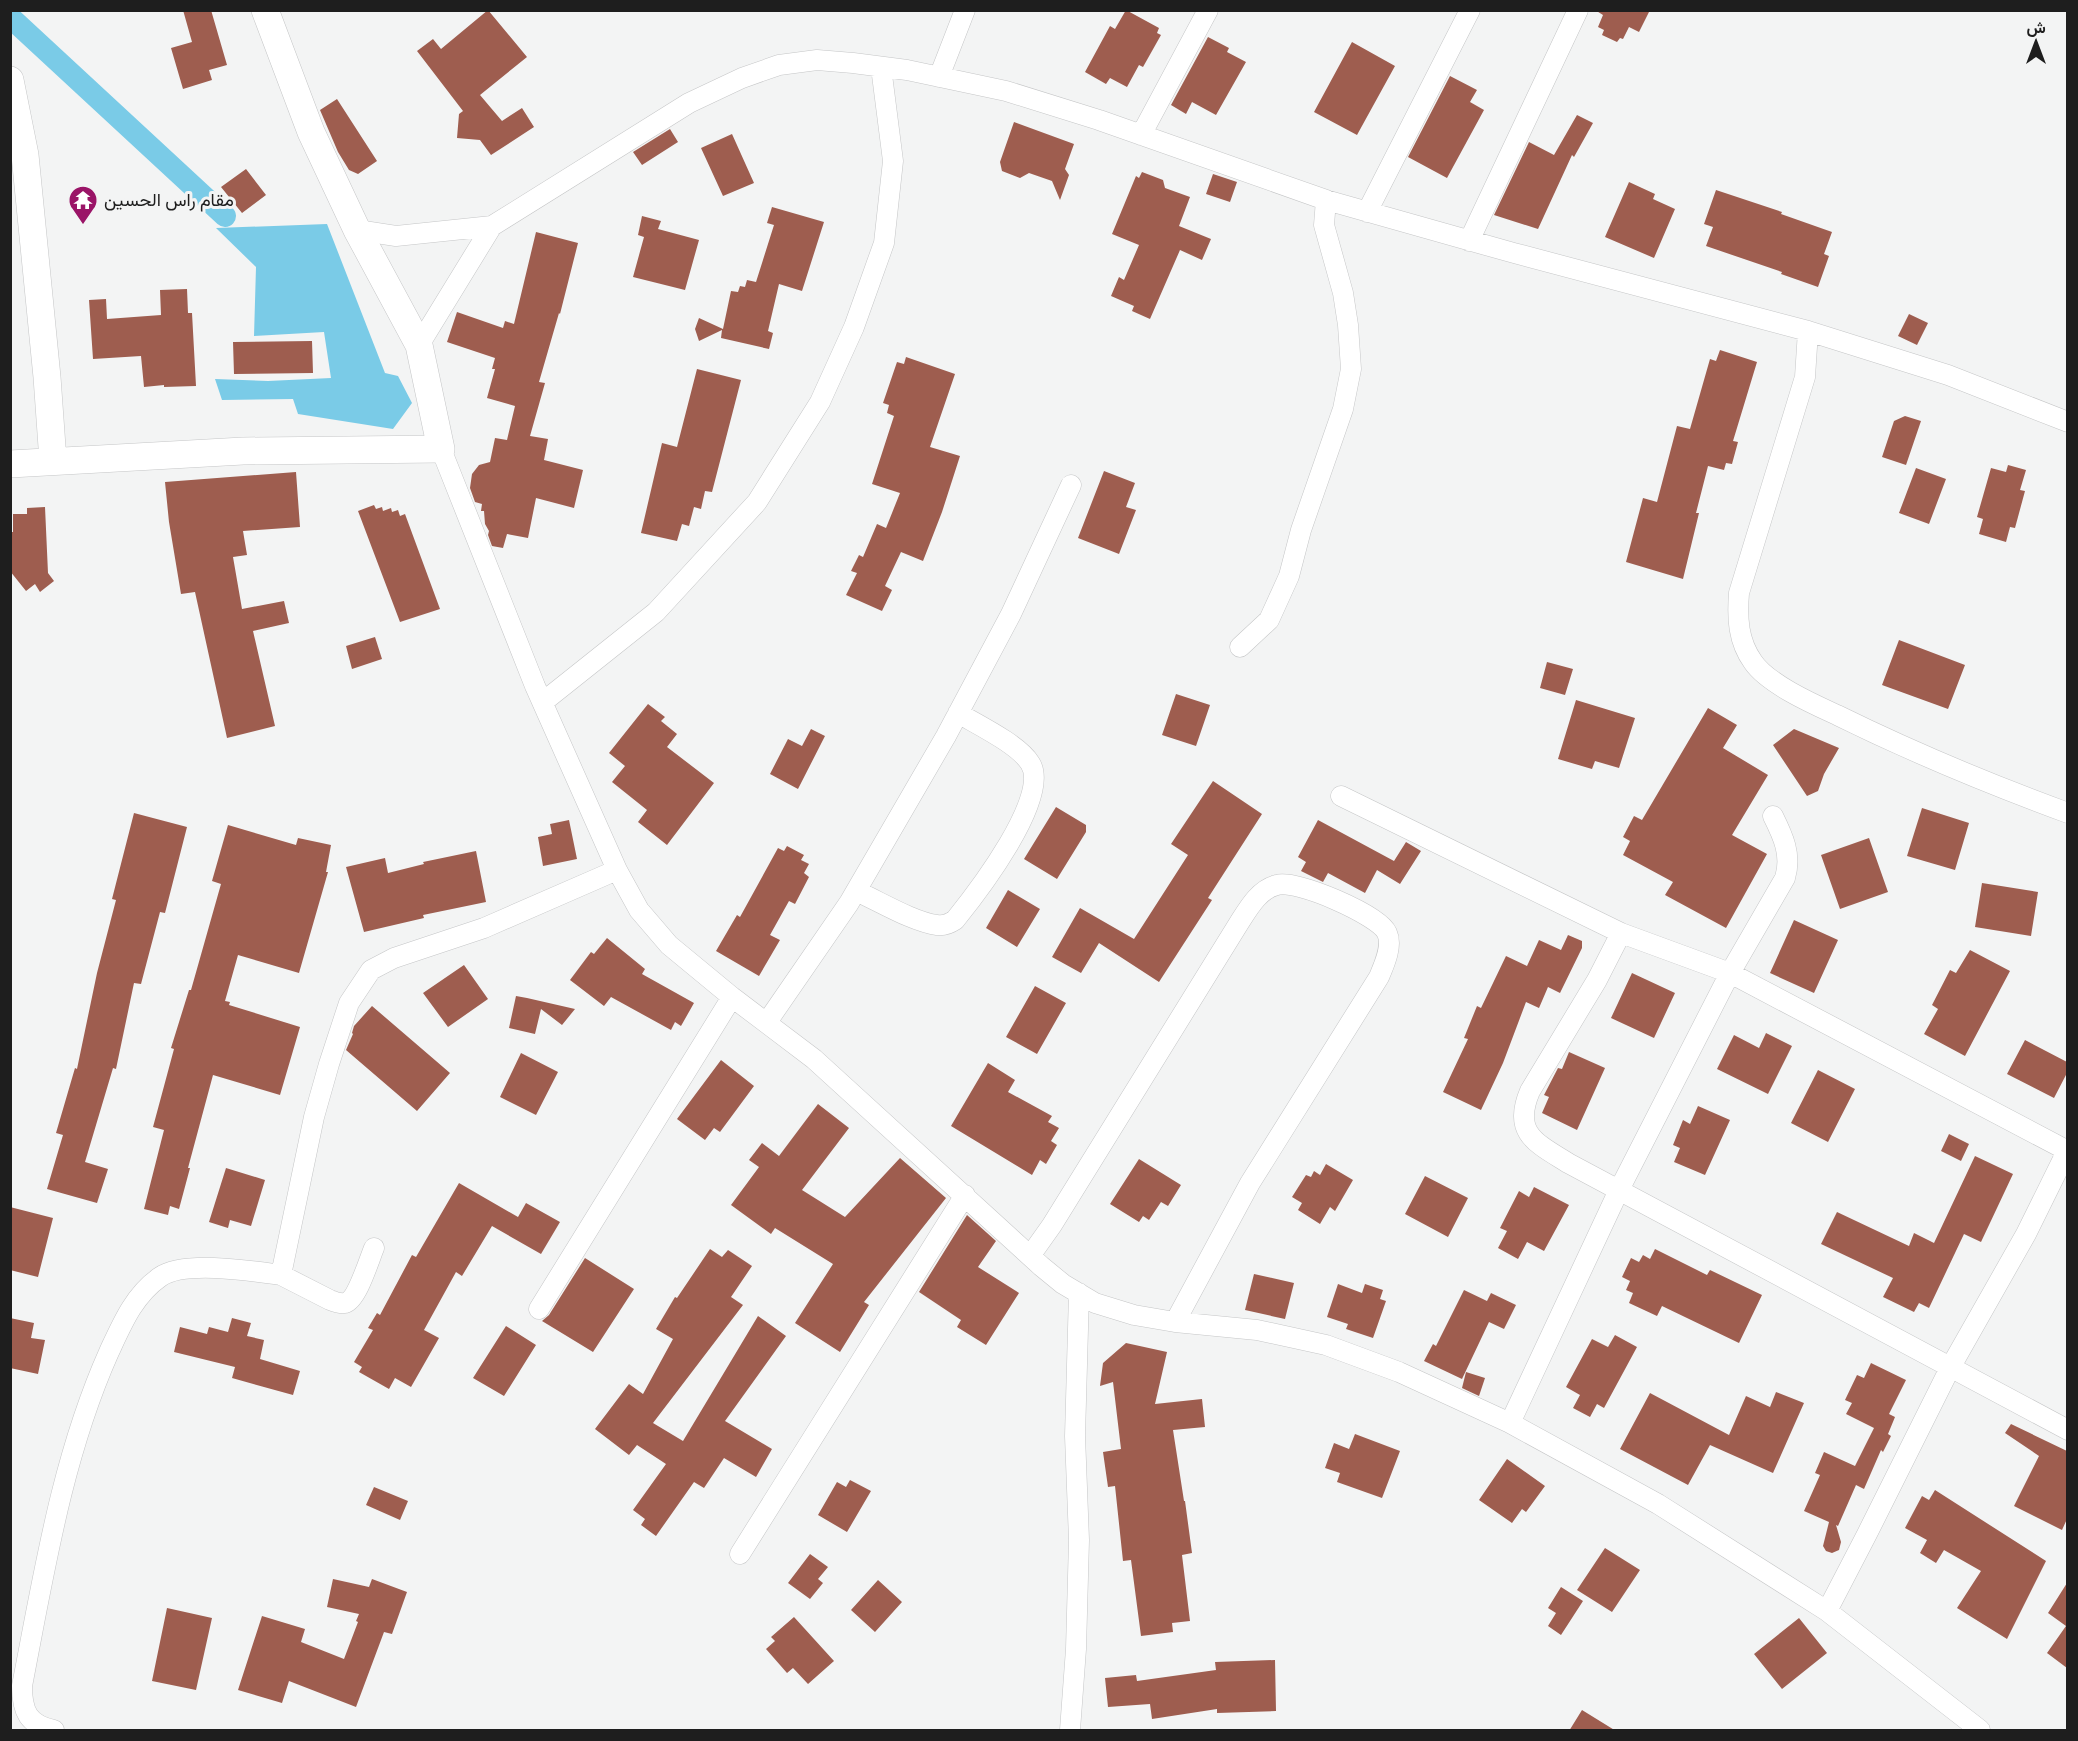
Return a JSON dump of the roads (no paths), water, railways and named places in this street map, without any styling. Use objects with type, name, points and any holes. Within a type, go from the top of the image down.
[{"type":"street","points":[[265,10],[311,132],[357,230],[419,345],[441,449],[543,702],[617,870],[639,910],[669,945],[732,997],[814,1059],[1063,1284],[1095,1302],[1134,1315],[1175,1322],[1257,1330],[1326,1345],[1399,1372],[1510,1423],[1658,1504],[1827,1611],[1980,1731]]},
{"type":"street","points":[[939,77],[965,10]]},
{"type":"street","points":[[1141,135],[1208,10]]},
{"type":"street","points":[[1367,212],[1470,10]]},
{"type":"street","points":[[1469,241],[1578,10]]},
{"type":"street","points":[[357,230],[396,236],[492,226],[689,103],[742,78],[779,64],[817,60],[881,67],[1006,91],[1141,135],[1326,200],[1469,241],[1808,331],[1948,375],[2067,422]]},
{"type":"street","points":[[543,702],[656,612],[757,502],[820,402],[854,327],[884,243],[893,161],[881,67]]},
{"type":"street","points":[[10,80],[25,155],[53,461]]},
{"type":"street","points":[[1240,647],[1269,620],[1289,576],[1301,530],[1343,409],[1351,369],[1343,293],[1324,225],[1326,200]]},
{"type":"street","points":[[419,345],[492,226]]},
{"type":"street","points":[[1808,331],[1805,377],[1738,593],[1738,627],[1744,646],[1755,664],[1772,679],[1805,700],[1900,746],[2067,813]]},
{"type":"street","points":[[10,464],[243,451],[441,449]]},
{"type":"street","points":[[767,1022],[856,891],[958,713],[1011,614],[1071,485]]},
{"type":"street","points":[[856,891],[921,921],[938,926],[948,924],[955,920],[990,875],[1027,811],[1034,777],[1031,764],[1013,746],[958,713]]},
{"type":"street","points":[[1341,796],[1621,933],[1730,973],[2067,1150],[2026,1234],[1950,1368],[1827,1611]]},
{"type":"street","points":[[1510,1423],[1619,1190],[1730,973],[1787,872],[1788,853],[1785,841],[1773,816]]},
{"type":"street","points":[[281,1275],[314,1117],[329,1064],[349,1003],[370,970],[394,958],[484,928],[617,870]]},
{"type":"street","points":[[1030,1256],[1052,1225],[1239,923],[1257,898],[1266,889],[1276,885],[1289,883],[1311,889],[1381,924],[1388,934],[1389,945],[1386,959],[1379,977],[1250,1183],[1175,1322]]},
{"type":"street","points":[[1621,933],[1597,980],[1530,1091],[1524,1104],[1523,1119],[1526,1129],[1544,1149],[2067,1430]]},
{"type":"street","points":[[539,1309],[732,997]]},
{"type":"street","points":[[740,1554],[965,1195]]},
{"type":"street","points":[[54,1731],[32,1722],[28,1717],[22,1702],[22,1686],[57,1510],[94,1385],[127,1313],[161,1276],[178,1269],[235,1268],[281,1275],[330,1300],[345,1303],[351,1299],[360,1283],[374,1248]]},
{"type":"street","points":[[1070,1731],[1077,1649],[1079,1540],[1075,1436],[1079,1293]]},
{"type":"water","points":[[327,224],[385,373],[398,376],[412,403],[393,429],[298,414],[293,399],[222,400],[215,379],[268,381],[331,378],[324,332],[254,336],[256,267],[216,228]]},
{"type":"waterway","points":[[10,17],[225,216]]},
{"type":"place","name":"مقام راس الحسين","points":[[83,226]]}]
